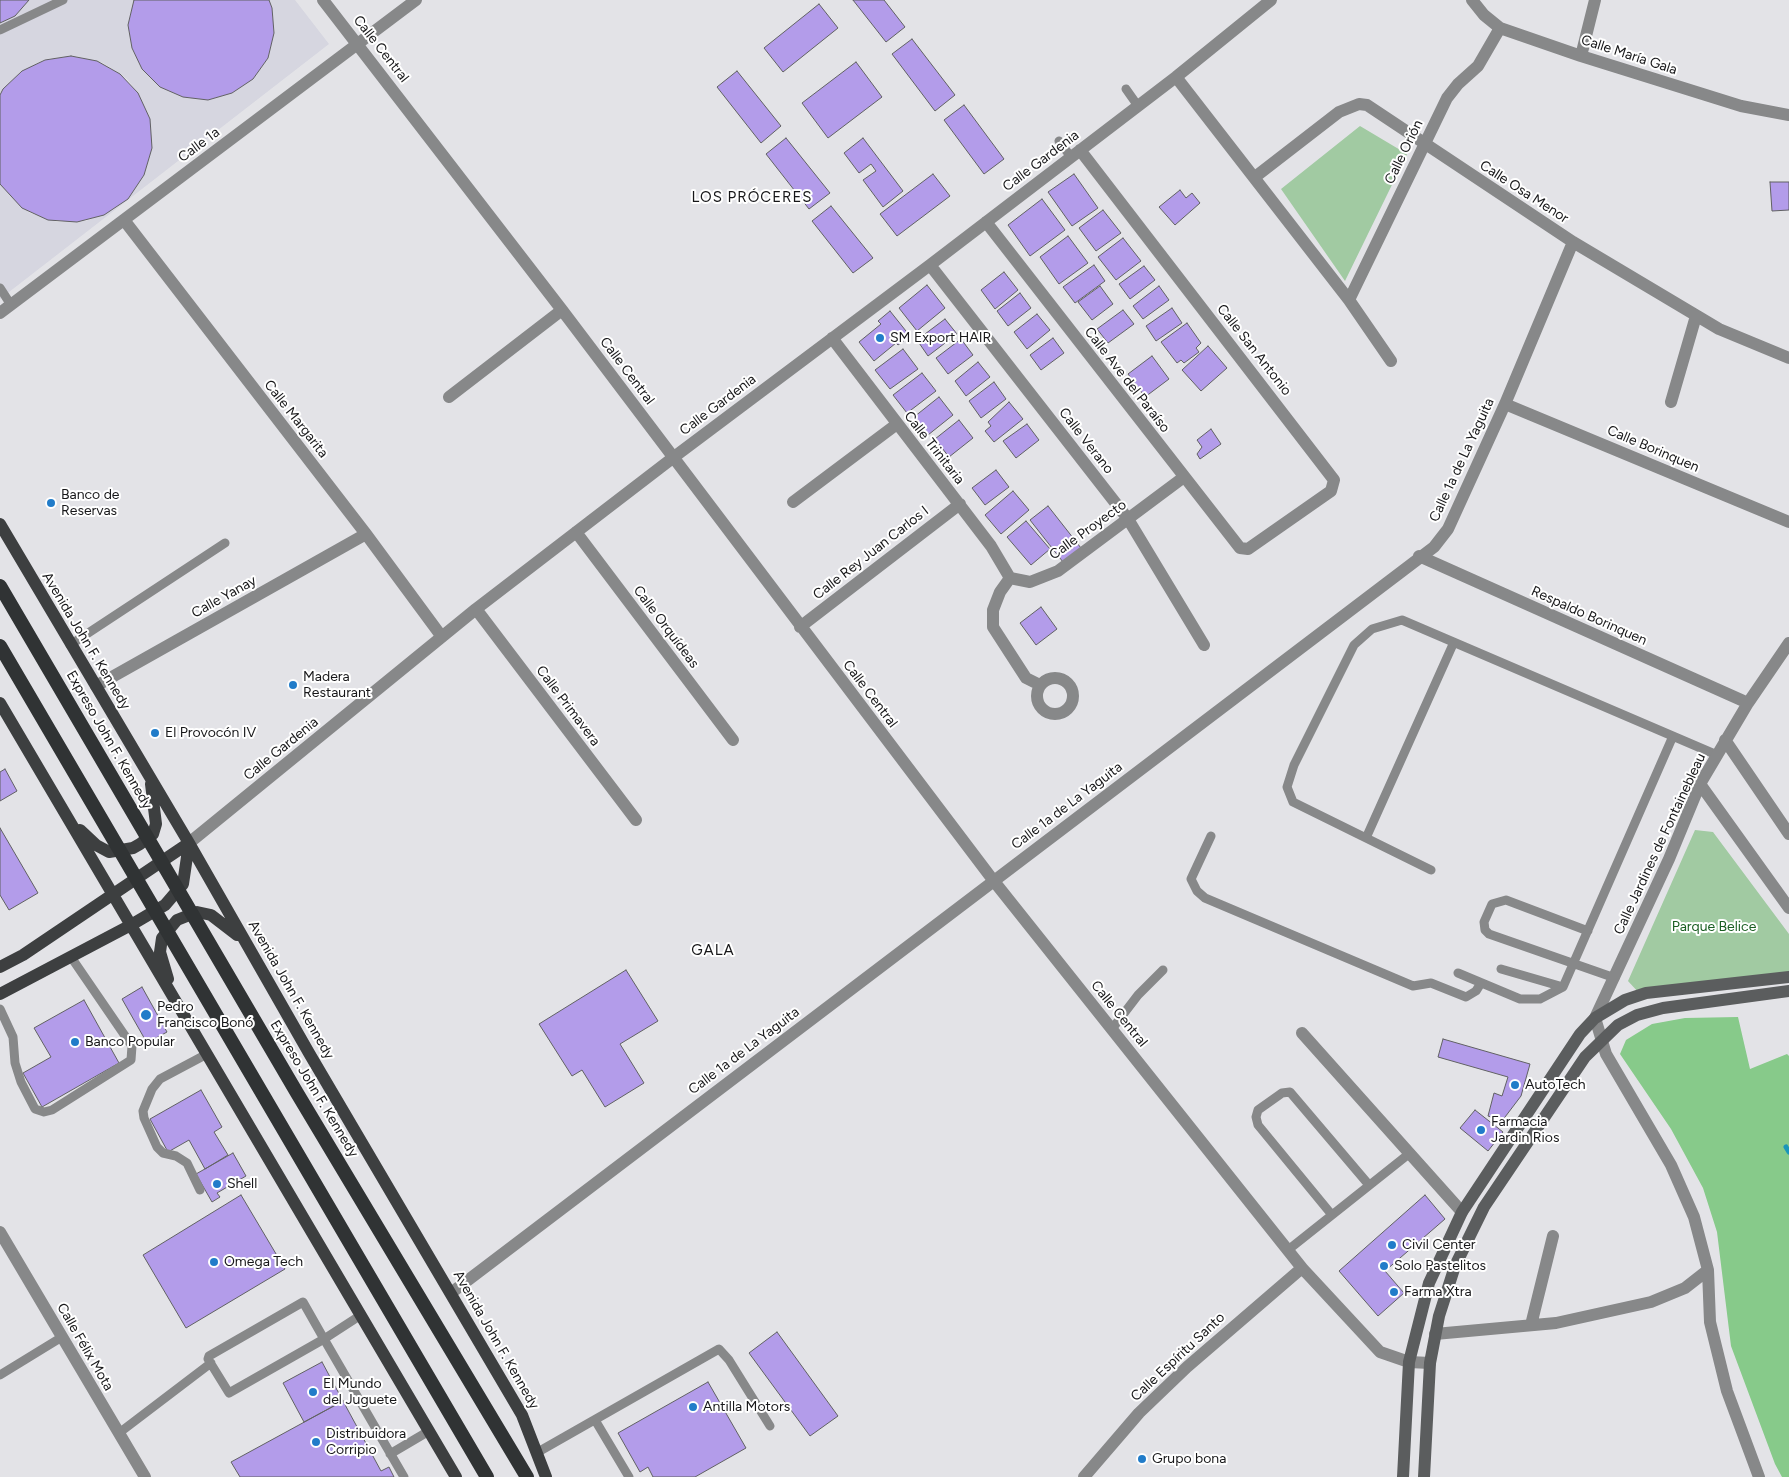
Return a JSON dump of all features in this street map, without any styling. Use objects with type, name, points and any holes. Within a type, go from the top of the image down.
[{"type":"highway","name":"Expreso John F. Kennedy","points":[[0,586],[297,1093],[527,1477]]},
{"type":"highway","points":[[0,646],[487,1477]]},
{"type":"main road","name":"Avenida John F. Kennedy","points":[[0,524],[70,645],[150,776],[522,1415],[538,1452],[546,1477]]},
{"type":"main road","points":[[0,703],[456,1477]]},
{"type":"main road","points":[[67,817],[96,845],[109,852],[133,848],[153,834],[155,829],[155,812],[150,776]]},
{"type":"main road","points":[[0,967],[23,955],[189,843]]},
{"type":"main road","points":[[0,994],[131,925],[164,905],[182,884],[189,843]]},
{"type":"main road","points":[[173,996],[160,952],[162,938],[177,920],[187,914],[197,912],[211,915],[225,923],[248,945]]},
{"type":"main road","points":[[1403,1477],[1409,1362],[1430,1283],[1462,1212],[1580,1034],[1595,1018],[1625,1000],[1646,993],[1789,977]]},
{"type":"main road","points":[[1424,1477],[1430,1364],[1438,1316],[1455,1266],[1484,1207],[1585,1058],[1600,1040],[1618,1025],[1637,1015],[1663,1008],[1789,991]]},
{"type":"street","name":"Calle Central","points":[[323,0],[674,457],[800,627],[993,880],[1302,1268],[1380,1352],[1409,1362],[1430,1364]]},
{"type":"street","name":"Calle 1a","points":[[0,314],[359,45],[416,0]]},
{"type":"street","name":"Calle Gardenia","points":[[189,843],[476,609],[1176,77],[1271,0]]},
{"type":"street","name":"Calle María Gala","points":[[1472,0],[1500,28],[1581,56],[1741,106],[1789,115]]},
{"type":"street","points":[[1581,56],[1595,0]]},
{"type":"street","name":"Calle Orión","points":[[1349,300],[1447,98],[1458,84],[1478,66],[1500,28]]},
{"type":"street","points":[[1176,77],[1349,300],[1391,361]]},
{"type":"street","name":"Calle Osa Menor","points":[[1255,177],[1339,112],[1358,104],[1367,105],[1573,242],[1696,316],[1719,329],[1789,358]]},
{"type":"street","name":"Calle San Antonio","points":[[1075,154],[1334,480],[1331,491],[1248,549]]},
{"type":"street","name":"Calle Margarita","points":[[124,220],[366,534],[442,637]]},
{"type":"street","name":"Calle Ave del Paraíso","points":[[986,222],[1240,548],[1248,549]]},
{"type":"street","name":"Calle 1a de La Yaguita","points":[[451,1293],[1419,556],[1434,547],[1448,528],[1505,404],[1573,242]]},
{"type":"street","name":"Calle Verano","points":[[930,265],[1128,519],[1204,645]]},
{"type":"street","points":[[449,397],[562,310]]},
{"type":"street","points":[[1671,402],[1696,316]]},
{"type":"street","name":"Calle Trinitaria","points":[[832,338],[960,504],[991,546],[1010,578]]},
{"type":"street","name":"Calle Borinquen","points":[[1505,404],[1789,522]]},
{"type":"street","points":[[792,502],[897,424]]},
{"type":"street","name":"Calle Proyecto","points":[[1010,578],[1030,582],[1058,571],[1184,477]]},
{"type":"street","name":"Calle Rey Juan Carlos I","points":[[800,627],[960,504]]},
{"type":"street","name":"Calle Orquídeas","points":[[576,532],[732,740]]},
{"type":"street","name":"Calle Yanay","points":[[96,686],[366,534]]},
{"type":"street","name":"Respaldo Borinquen","points":[[1419,556],[1748,703]]},
{"type":"street","points":[[1010,578],[1000,592],[993,610],[994,628],[1026,678],[1040,685]]},
{"type":"street","name":"Calle Primavera","points":[[476,609],[636,820]]},
{"type":"street","name":"Calle Jardines de Fontainebleau","points":[[1595,1018],[1615,978],[1700,784],[1748,703],[1788,649]]},
{"type":"street","points":[[1725,740],[1789,834]]},
{"type":"street","points":[[1700,784],[1789,908]]},
{"type":"street","points":[[1595,1018],[1600,1040],[1606,1054],[1671,1165],[1694,1217],[1708,1270],[1710,1322],[1728,1391],[1760,1477]]},
{"type":"street","points":[[1302,1033],[1462,1212]]},
{"type":"street","name":"Calle Félix Mota","points":[[0,1232],[145,1477]]},
{"type":"street","points":[[1531,1325],[1553,1236]]},
{"type":"street","name":"Calle Espíritu Santo","points":[[1084,1477],[1139,1413],[1187,1367],[1302,1268]]},
{"type":"street","points":[[1435,1334],[1556,1323],[1651,1302],[1685,1288],[1708,1270]]},
{"type":"lane","points":[[0,30],[63,0]]},
{"type":"lane","points":[[1126,89],[1138,106]]},
{"type":"lane","points":[[1059,141],[1075,154]]},
{"type":"lane","points":[[0,288],[10,306]]},
{"type":"lane","points":[[70,645],[225,543]]},
{"type":"lane","points":[[1432,870],[1293,802],[1286,787],[1294,765],[1354,645],[1372,629],[1402,620],[1717,754]]},
{"type":"lane","points":[[1366,838],[1454,642]]},
{"type":"lane","points":[[1458,973],[1520,999],[1540,999],[1563,987],[1673,736]]},
{"type":"lane","points":[[1211,836],[1191,879],[1197,892],[1205,898],[1413,986],[1431,983],[1466,997],[1476,991],[1481,983]]},
{"type":"lane","points":[[1588,931],[1506,900],[1492,904],[1484,922],[1485,930],[1489,934],[1615,978]]},
{"type":"lane","points":[[0,1009],[13,1037],[15,1063],[21,1082],[35,1109],[44,1112],[52,1110],[131,1060],[132,1046],[71,957]]},
{"type":"lane","points":[[1500,969],[1563,987]]},
{"type":"lane","points":[[1112,1029],[1138,995],[1163,970]]},
{"type":"lane","points":[[200,1190],[187,1163],[176,1156],[163,1153],[157,1148],[144,1118],[143,1111],[152,1089],[160,1079],[207,1054]]},
{"type":"lane","points":[[1332,1215],[1258,1125],[1256,1117],[1258,1110],[1282,1092],[1290,1092],[1369,1185]]},
{"type":"lane","points":[[1288,1250],[1410,1153]]},
{"type":"lane","points":[[361,1315],[324,1339],[229,1393],[211,1363],[209,1356],[303,1302],[324,1339],[390,1454],[404,1477]]},
{"type":"lane","points":[[0,1375],[62,1337]]},
{"type":"lane","points":[[538,1452],[719,1349],[770,1426]]},
{"type":"lane","points":[[119,1434],[211,1363]]},
{"type":"lane","points":[[595,1420],[629,1477]]},
{"type":"lane","points":[[390,1454],[429,1431]]},
{"type":"shaded area","points":[[29,0],[134,0],[128,25],[132,48],[142,69],[160,87],[183,97],[208,100],[232,93],[253,79],[268,58],[274,33],[272,8],[269,0],[295,0],[329,44],[0,299],[0,184],[30,213],[57,222],[86,221],[113,210],[127,200],[144,176],[152,148],[150,120],[138,93],[127,79],[103,63],[75,56],[46,59],[20,72],[0,93],[0,23],[15,16]]},
{"type":"green space","points":[[1360,126],[1407,154],[1345,281],[1281,189]]},
{"type":"green space","name":"Parque Belice","points":[[1695,830],[1713,832],[1789,934],[1789,977],[1639,993],[1628,981]]},
{"type":"green space","points":[[1738,1017],[1750,1069],[1787,1054],[1789,1056],[1789,1477],[1782,1477],[1775,1464],[1731,1346],[1717,1232],[1703,1188],[1671,1129],[1620,1054],[1626,1040],[1652,1024],[1685,1018]]},
{"type":"building","points":[[0,0],[29,0],[15,16],[0,23]]},
{"type":"building","points":[[134,0],[269,0],[272,8],[274,33],[268,58],[253,79],[232,93],[208,100],[183,97],[160,87],[142,69],[132,48],[128,25]]},
{"type":"building","points":[[853,0],[884,0],[905,27],[886,42]]},
{"type":"building","points":[[819,4],[838,28],[783,72],[764,48]]},
{"type":"building","points":[[912,39],[955,95],[935,111],[892,54]]},
{"type":"building","points":[[71,56],[97,61],[120,74],[138,93],[150,119],[152,148],[144,175],[128,199],[104,215],[77,222],[48,220],[22,208],[0,184],[0,95],[3,89],[22,71],[45,60]]},
{"type":"building","points":[[856,62],[882,97],[828,138],[802,103]]},
{"type":"building","points":[[737,71],[781,126],[761,143],[717,87]]},
{"type":"building","points":[[964,105],[1004,159],[984,174],[944,120]]},
{"type":"building","points":[[786,138],[830,193],[809,209],[766,154]]},
{"type":"building","points":[[863,138],[903,191],[883,207],[863,180],[876,171],[871,164],[859,173],[844,153]]},
{"type":"building","points":[[933,174],[950,196],[897,236],[880,214]]},
{"type":"building","points":[[1074,174],[1098,208],[1072,226],[1048,192]]},
{"type":"building","points":[[1770,182],[1789,182],[1789,210],[1772,211]]},
{"type":"building","points":[[1180,190],[1186,198],[1192,193],[1200,203],[1175,225],[1159,207]]},
{"type":"building","points":[[1042,199],[1065,230],[1030,256],[1008,225]]},
{"type":"building","points":[[831,206],[873,258],[853,273],[812,221]]},
{"type":"building","points":[[1103,210],[1121,233],[1096,251],[1079,228]]},
{"type":"building","points":[[1068,236],[1088,263],[1059,284],[1040,257]]},
{"type":"building","points":[[1123,238],[1141,261],[1116,280],[1098,257]]},
{"type":"building","points":[[1094,265],[1105,281],[1075,303],[1063,287]]},
{"type":"building","points":[[1144,266],[1155,280],[1130,299],[1119,284]]},
{"type":"building","points":[[1004,272],[1018,290],[995,309],[981,290]]},
{"type":"building","points":[[927,285],[945,308],[917,331],[899,308]]},
{"type":"building","points":[[1100,286],[1113,304],[1092,320],[1078,302]]},
{"type":"building","points":[[1159,286],[1169,300],[1143,319],[1133,306]]},
{"type":"building","points":[[1020,293],[1031,308],[1008,326],[997,311]]},
{"type":"building","points":[[1172,308],[1182,323],[1156,341],[1146,326]]},
{"type":"building","points":[[1123,310],[1134,324],[1108,343],[1097,329]]},
{"type":"building","points":[[890,311],[910,336],[898,345],[896,343],[874,361],[859,342],[881,324],[878,321]]},
{"type":"building","points":[[1037,314],[1050,330],[1027,349],[1014,332]]},
{"type":"building","points":[[945,319],[957,334],[928,356],[917,340]]},
{"type":"building","points":[[1187,323],[1201,343],[1196,348],[1199,352],[1184,363],[1181,360],[1177,363],[1161,342]]},
{"type":"building","points":[[1053,338],[1064,353],[1041,370],[1030,355]]},
{"type":"building","points":[[961,339],[973,355],[948,374],[936,358]]},
{"type":"building","points":[[1208,346],[1227,368],[1201,391],[1182,370]]},
{"type":"building","points":[[903,349],[918,369],[890,389],[875,370]]},
{"type":"building","points":[[1152,356],[1169,379],[1145,397],[1128,374]]},
{"type":"building","points":[[978,362],[990,377],[966,396],[955,381]]},
{"type":"building","points":[[922,373],[936,391],[907,413],[893,395]]},
{"type":"building","points":[[994,382],[1006,399],[981,418],[969,401]]},
{"type":"building","points":[[939,397],[953,415],[928,435],[914,417]]},
{"type":"building","points":[[1009,402],[1023,419],[994,442],[985,431],[991,426],[988,422]]},
{"type":"building","points":[[959,420],[973,438],[949,457],[935,439]]},
{"type":"building","points":[[1027,424],[1039,440],[1016,458],[1003,441]]},
{"type":"building","points":[[1211,429],[1221,444],[1200,459],[1197,454],[1202,447],[1197,440]]},
{"type":"building","points":[[996,470],[1009,487],[985,505],[972,488]]},
{"type":"building","points":[[1013,491],[1029,510],[1001,534],[985,515]]},
{"type":"building","points":[[1048,506],[1081,548],[1063,562],[1030,520]]},
{"type":"building","points":[[1026,521],[1050,549],[1031,565],[1007,537]]},
{"type":"building","points":[[1041,607],[1057,629],[1036,645],[1020,623]]},
{"type":"building","points":[[5,769],[17,791],[0,801],[0,772]]},
{"type":"building","points":[[0,828],[38,893],[9,910],[0,895]]},
{"type":"building","points":[[626,970],[658,1021],[620,1044],[644,1083],[605,1107],[582,1070],[572,1076],[539,1024]]},
{"type":"building","name":"Pedro Francisco Bonó","points":[[142,987],[167,1032],[147,1043],[122,999]]},
{"type":"building","name":"Banco Popular","points":[[84,1000],[119,1063],[42,1107],[23,1073],[51,1057],[34,1028]]},
{"type":"building","name":"AutoTech","points":[[1443,1039],[1530,1064],[1521,1096],[1502,1121],[1488,1116],[1494,1093],[1502,1096],[1508,1077],[1438,1057]]},
{"type":"building","name":"Shell","points":[[201,1090],[222,1127],[214,1132],[228,1155],[205,1169],[189,1140],[168,1152],[150,1119]]},
{"type":"building","name":"Farmacia Jardin Rios","points":[[1475,1110],[1503,1132],[1488,1151],[1460,1128]]},
{"type":"building","name":"Shell","points":[[233,1153],[246,1176],[217,1193],[220,1197],[212,1202],[196,1174]]},
{"type":"building","name":"Omega Tech","points":[[241,1195],[285,1269],[186,1328],[143,1255]]},
{"type":"building","name":"Civil Center","points":[[1425,1195],[1445,1219],[1385,1271],[1404,1293],[1378,1316],[1339,1271]]},
{"type":"building","points":[[777,1332],[838,1416],[810,1436],[749,1353]]},
{"type":"building","name":"El Mundo del Juguete","points":[[322,1362],[343,1401],[304,1422],[283,1383]]},
{"type":"building","name":"Antilla Motors","points":[[708,1382],[746,1448],[695,1477],[653,1477],[648,1467],[640,1472],[618,1433]]},
{"type":"building","name":"Distribuidora Corripio","points":[[343,1401],[381,1471],[389,1467],[394,1477],[240,1477],[231,1462]]},
{"type":"waterway","points":[[1786,1147],[1789,1152]]},
{"type":"place","name":"SM Export HAIR","points":[[880,338]]},
{"type":"place","name":"Banco de Reservas","points":[[51,503]]},
{"type":"place","name":"Madera Restaurant","points":[[293,685]]},
{"type":"place","name":"El Provocón IV","points":[[155,733]]},
{"type":"place","name":"Pedro Francisco Bonó","points":[[146,1015]]},
{"type":"place","name":"Banco Popular","points":[[75,1042]]},
{"type":"place","name":"AutoTech","points":[[1515,1085]]},
{"type":"place","name":"Farmacia Jardin Rios","points":[[1481,1130]]},
{"type":"place","name":"Shell","points":[[217,1184]]},
{"type":"place","name":"Civil Center","points":[[1392,1245]]},
{"type":"place","name":"Omega Tech","points":[[214,1262]]},
{"type":"place","name":"Solo Pastelitos","points":[[1384,1266]]},
{"type":"place","name":"Farma Xtra","points":[[1394,1292]]},
{"type":"place","name":"El Mundo del Juguete","points":[[313,1392]]},
{"type":"place","name":"Antilla Motors","points":[[693,1407]]},
{"type":"place","name":"Distribuidora Corripio","points":[[316,1442]]},
{"type":"place","name":"Grupo bona","points":[[1142,1459]]},
{"type":"district","name":"LOS PRÓCERES","points":[[752,198]]},
{"type":"district","name":"GALA","points":[[713,951]]}]
